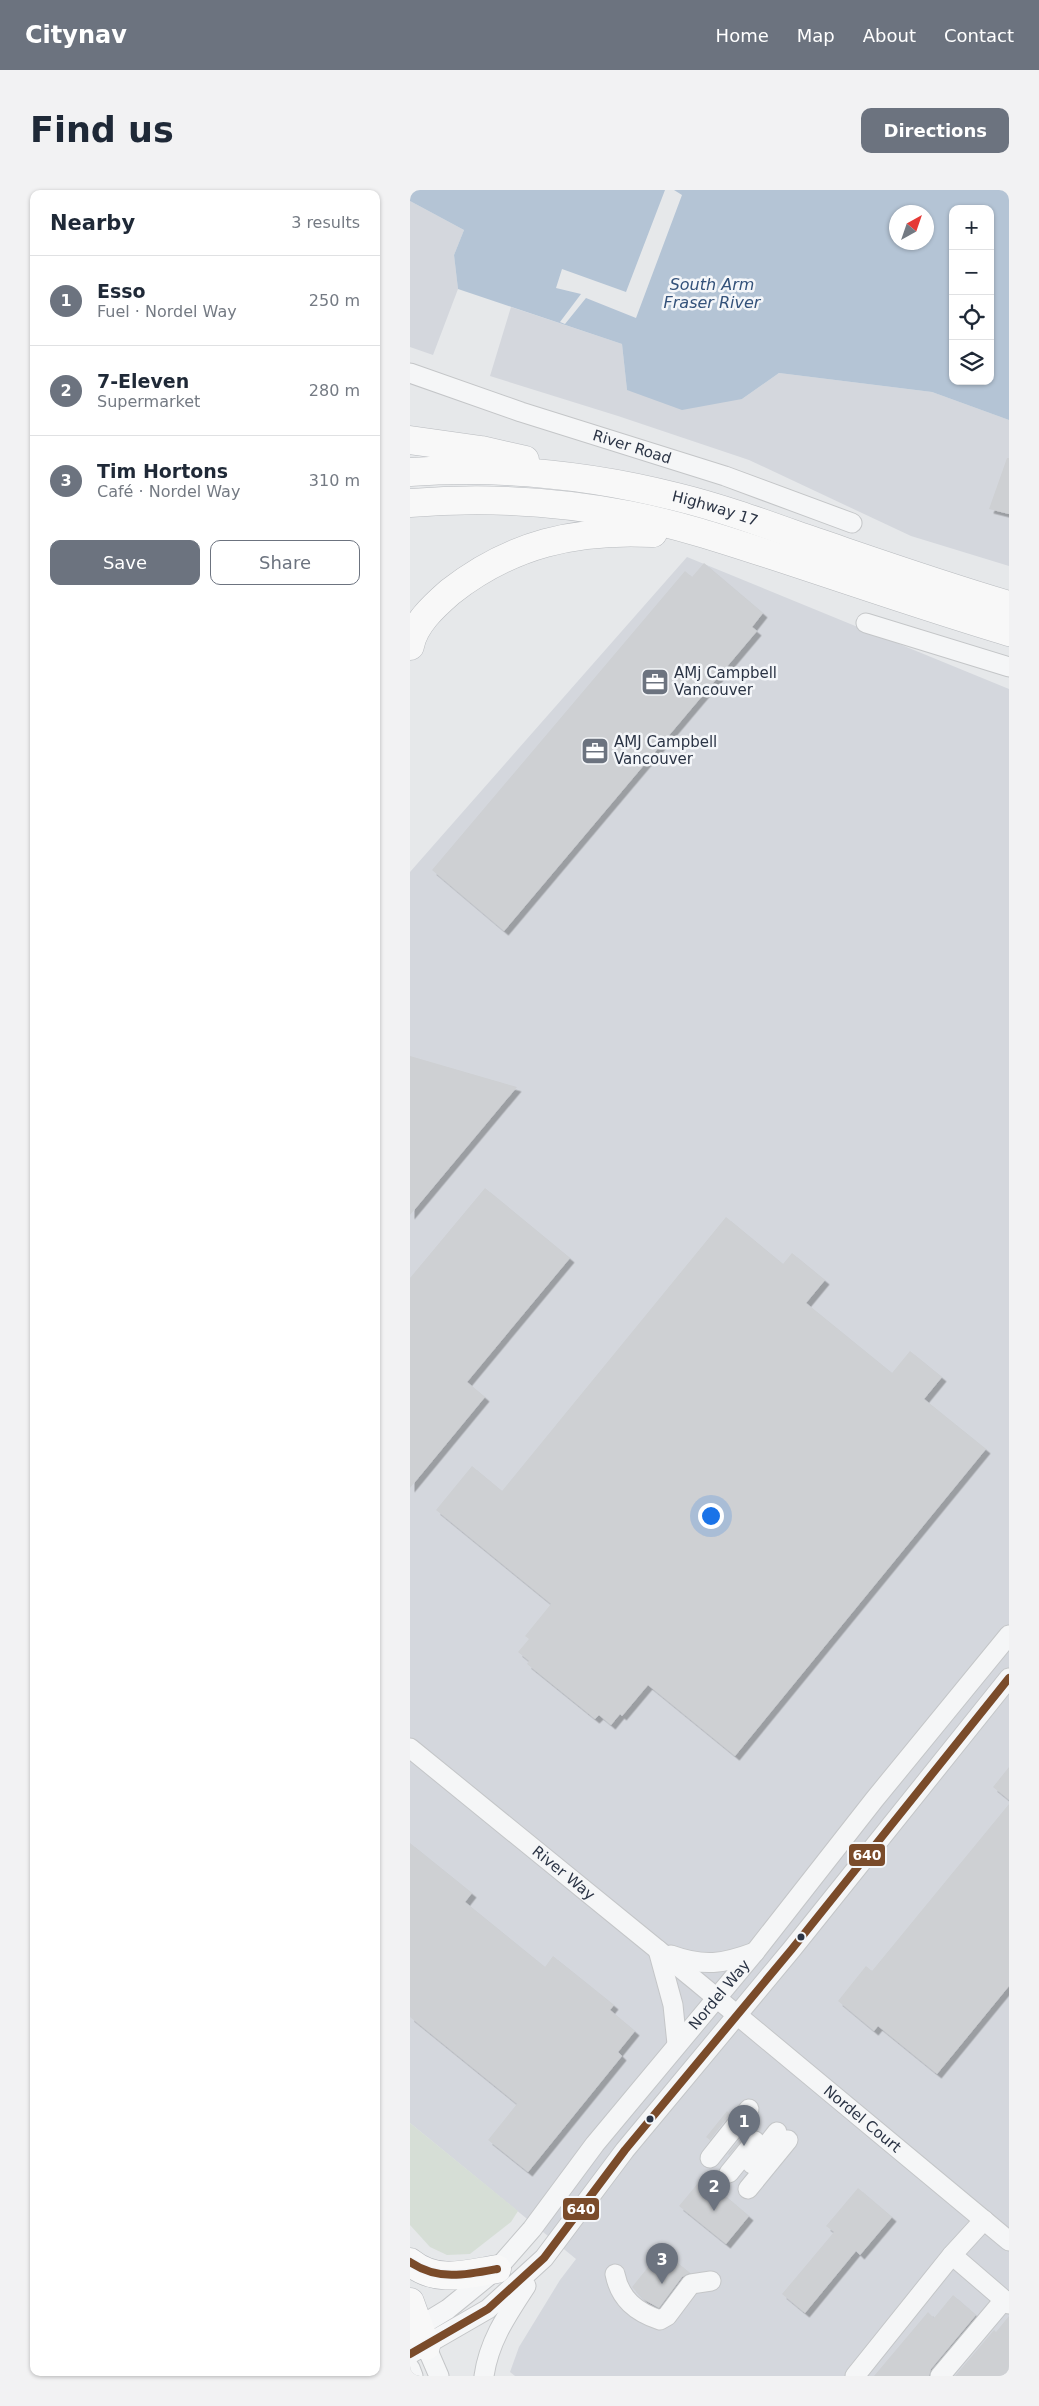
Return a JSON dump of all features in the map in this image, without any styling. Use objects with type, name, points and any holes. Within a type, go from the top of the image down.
[{"type":"highway","points":[[410,440],[481,450],[606,482]]},
{"type":"highway","name":"Highway 17","points":[[410,472],[509,472],[606,482],[678,497],[720,509],[950,587],[1009,605]]},
{"type":"highway","name":"Highway 17","points":[[410,503],[486,500],[564,505],[628,515],[724,540],[946,614],[1009,632]]},
{"type":"highway","points":[[410,646],[412,638],[424,618],[441,600],[487,566],[519,551],[567,537],[621,532],[658,533],[724,540]]},
{"type":"highway","points":[[410,2262],[422,2271],[446,2277],[497,2269]]},
{"type":"highway","points":[[410,2302],[416,2340]]},
{"type":"street","name":"River Road","points":[[411,378],[725,476],[852,523]]},
{"type":"street","points":[[866,623],[1009,666]]},
{"type":"street","name":"Nordel Way","points":[[416,2340],[497,2269],[532,2229],[595,2144],[755,1952],[874,1800],[1009,1635]]},
{"type":"street","name":"Nordel Way","points":[[416,2340],[488,2309],[544,2258],[625,2150],[738,2016],[1009,1678]]},
{"type":"street","name":"River Way","points":[[410,1748],[716,1998]]},
{"type":"street","points":[[658,1950],[692,1963],[734,1960],[755,1952]]},
{"type":"street","points":[[658,1950],[673,2005],[677,2044]]},
{"type":"street","name":"Nordel Court","points":[[716,1998],[1009,2241]]},
{"type":"street","points":[[724,2169],[763,2120],[724,2169]]},
{"type":"street","points":[[855,2376],[952,2256],[984,2220]]},
{"type":"street","points":[[940,2376],[1007,2302],[952,2256]]},
{"type":"street","points":[[484,2376],[484,2367],[502,2322],[544,2258]]},
{"type":"street","points":[[615,2274],[622,2295],[638,2311],[660,2320],[667,2316],[691,2284],[711,2281]]},
{"type":"street","points":[[416,2340],[438,2376]]},
{"type":"street","points":[[410,2368],[413,2376]]},
{"type":"shaded area","points":[[410,201],[464,230],[454,255],[458,289],[433,355],[410,347]]},
{"type":"shaded area","points":[[511,307],[622,344],[627,390],[742,399],[779,373],[932,392],[1009,420],[1009,566],[911,536],[749,460],[490,376]]},
{"type":"shaded area","points":[[687,557],[1009,689],[1009,2376],[515,2376],[510,2372],[519,2347],[560,2280],[576,2259],[410,2123],[410,872]]},
{"type":"shaded area","points":[[410,2123],[518,2211],[511,2222],[470,2254],[447,2255],[430,2247],[410,2225]]},
{"type":"water","name":"South Arm Fraser River","points":[[410,190],[1009,190],[1009,420],[932,392],[779,373],[742,399],[682,410],[627,390],[622,344],[458,289],[454,255],[464,230],[410,201]]},
{"type":"pier","points":[[665,190],[674,190],[682,195],[636,318],[586,298],[565,324],[560,322],[581,294],[556,288],[562,269],[626,292]]},
{"type":"building","points":[[1007,458],[1009,458],[1009,514],[989,509]]},
{"type":"building","name":"AMJ Campbell Vancouver","points":[[704,563],[763,613],[752,627],[757,631],[504,931],[432,870],[685,571],[692,577]]},
{"type":"building","points":[[410,1056],[517,1087],[410,1215]]},
{"type":"building","points":[[485,1188],[570,1258],[467,1382],[485,1397],[410,1488],[410,1278]]},
{"type":"building","points":[[726,1217],[783,1264],[792,1253],[825,1280],[806,1303],[892,1373],[910,1351],[942,1377],[924,1399],[986,1449],[735,1756],[648,1685],[622,1716],[620,1714],[611,1725],[599,1715],[595,1719],[527,1664],[529,1661],[518,1652],[529,1639],[525,1636],[551,1604],[436,1510],[472,1466],[502,1491]]},
{"type":"building","points":[[1009,1767],[1009,1800],[993,1787]]},
{"type":"building","points":[[1009,1804],[1009,1986],[937,2074],[878,2026],[874,2031],[838,2001],[866,1966],[872,1971]]},
{"type":"building","points":[[410,1843],[472,1893],[465,1902],[545,1967],[553,1956],[614,2005],[610,2010],[635,2031],[618,2052],[622,2056],[528,2172],[488,2140],[517,2104],[410,2017]]},
{"type":"building","points":[[727,2111],[730,2114],[710,2140],[706,2137]]},
{"type":"building","points":[[748,2129],[751,2131],[729,2155],[728,2154]]},
{"type":"building","points":[[703,2177],[749,2216],[726,2244],[679,2206]]},
{"type":"building","points":[[858,2188],[892,2217],[860,2255],[856,2251],[805,2313],[782,2294],[834,2232],[826,2226]]},
{"type":"building","points":[[662,2250],[690,2273],[682,2277],[659,2308],[643,2299],[632,2287]]},
{"type":"building","points":[[953,2295],[976,2315],[931,2369],[929,2376],[874,2376],[928,2312],[934,2318]]},
{"type":"building","points":[[1009,2316],[1009,2376],[955,2376],[994,2330],[996,2332]]},
{"type":"transit line","name":"640","points":[[410,2354],[488,2309],[544,2258],[625,2150],[792,1949],[1009,1678]]},
{"type":"transit line","name":"640","points":[[410,2262],[431,2272],[452,2275],[497,2269]]},
{"type":"place","name":"AMj Campbell Vancouver","points":[[655,682]]},
{"type":"place","name":"AMJ Campbell Vancouver","points":[[595,751]]},
{"type":"place","name":"Esso","points":[[744,2146]]},
{"type":"place","name":"7-Eleven","points":[[714,2211]]},
{"type":"place","name":"Tim Hortons","points":[[662,2284]]}]
